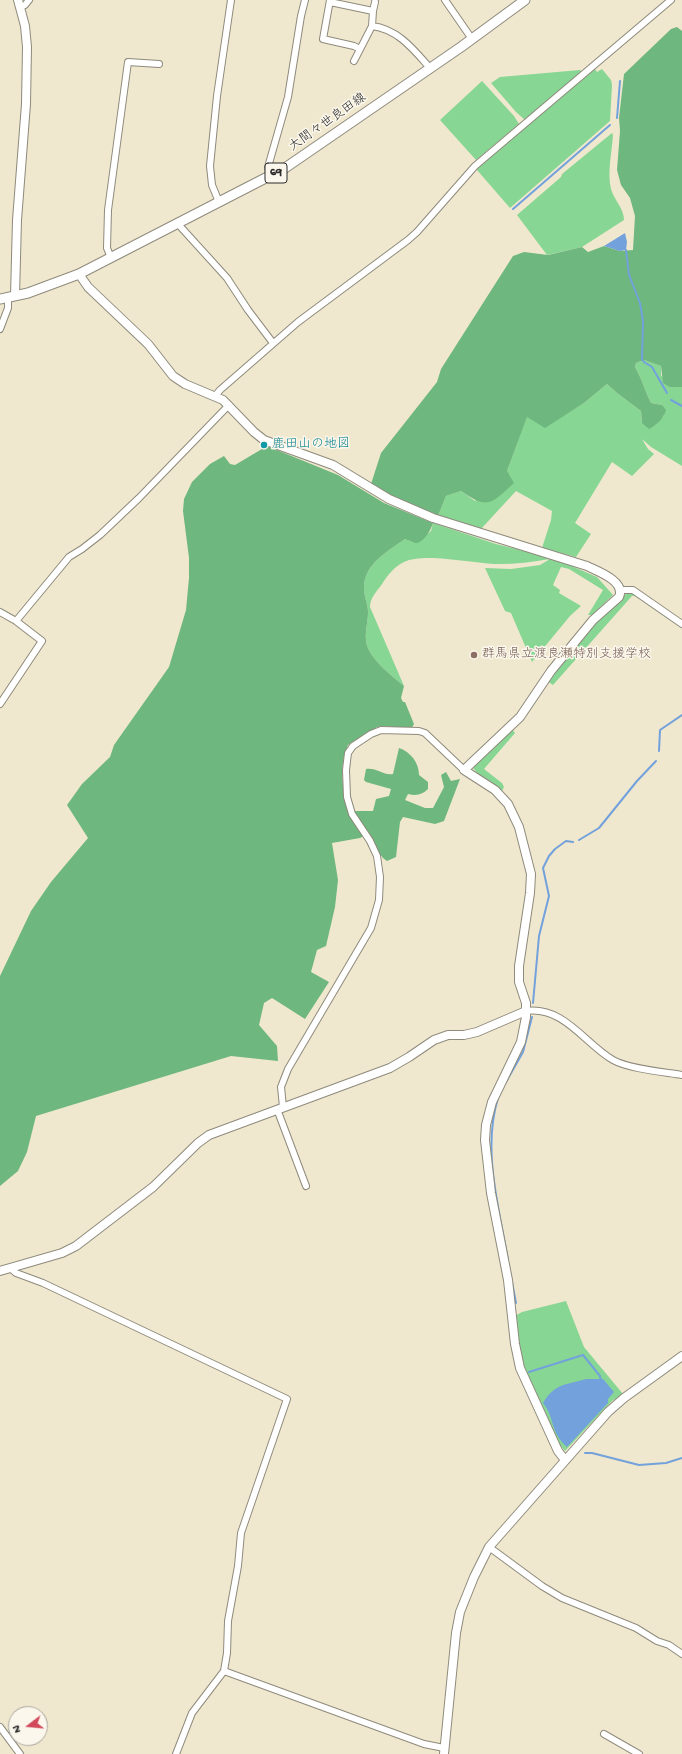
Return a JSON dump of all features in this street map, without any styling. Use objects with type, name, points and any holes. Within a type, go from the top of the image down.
[{"type":"main road","name":"大間々世良田線","points":[[8,298],[79,274],[296,162],[472,39],[525,0]]},
{"type":"street","points":[[0,329],[6,312],[8,298],[17,220],[26,104],[27,47],[19,3],[25,5],[29,0]]},
{"type":"street","points":[[219,202],[212,185],[210,166],[217,96],[231,0]]},
{"type":"street","points":[[270,176],[268,167],[288,97],[305,0]]},
{"type":"street","points":[[445,0],[472,39]]},
{"type":"street","points":[[216,396],[220,390],[298,322],[408,240],[417,232],[475,166],[671,0]]},
{"type":"street","points":[[360,49],[354,46],[323,40],[330,1],[373,11]]},
{"type":"street","points":[[354,61],[372,26],[375,2]]},
{"type":"street","points":[[372,26],[386,29],[399,36],[430,68]]},
{"type":"street","points":[[111,258],[107,248],[108,210],[128,62],[160,64]]},
{"type":"street","points":[[178,224],[227,278],[248,310],[273,343]]},
{"type":"street","points":[[79,274],[88,287],[148,344],[173,376],[186,384],[216,396],[229,405],[254,432],[264,440],[333,465],[398,503],[450,524],[559,556],[587,566],[609,578],[618,586],[620,590],[619,596],[593,620],[548,675],[520,717],[464,770]]},
{"type":"street","points":[[16,621],[69,557],[100,535],[229,405]]},
{"type":"street","points":[[620,590],[633,590],[682,624]]},
{"type":"street","points":[[0,612],[16,621],[42,641],[0,704]]},
{"type":"street","points":[[306,1186],[280,1108],[281,1087],[288,1069],[371,928],[379,900],[380,877],[377,856],[370,841],[352,814],[347,797],[346,770],[348,753],[353,746],[376,731],[385,729],[419,731],[425,733],[450,759],[464,770],[495,790],[508,804],[517,823],[531,874],[530,893],[521,946],[519,971],[519,982],[526,1003],[521,1042],[492,1102],[486,1125],[485,1140],[491,1193],[508,1280],[515,1344],[520,1368],[558,1451],[565,1460]]},
{"type":"street","points":[[0,1271],[62,1253],[76,1246],[153,1187],[198,1143],[209,1135],[390,1068],[434,1040],[448,1035],[464,1035],[477,1032],[526,1011],[540,1010],[556,1016],[575,1028],[605,1054],[619,1063],[682,1075]]},
{"type":"street","points":[[10,1268],[16,1273],[43,1283],[287,1399],[241,1533],[238,1566],[228,1621],[227,1653],[224,1671],[192,1713],[176,1754]]},
{"type":"street","points":[[224,1671],[444,1751],[456,1632],[460,1612],[474,1577],[489,1547],[608,1412],[624,1398],[682,1356]]},
{"type":"street","points":[[489,1547],[542,1586],[562,1598],[636,1628],[656,1641],[669,1645],[682,1654]]},
{"type":"street","points":[[0,1727],[20,1754]]},
{"type":"street","points":[[604,1734],[639,1754]]},
{"type":"green space","points":[[677,27],[682,31],[682,387],[670,387],[663,383],[661,366],[644,360],[636,363],[635,367],[651,403],[662,405],[666,410],[662,418],[649,429],[642,423],[641,411],[607,384],[584,403],[545,428],[527,417],[507,471],[514,483],[500,496],[489,502],[477,501],[461,491],[446,496],[438,516],[389,495],[371,484],[381,453],[437,382],[441,369],[513,256],[524,252],[548,255],[582,247],[588,252],[604,246],[620,251],[633,250],[635,216],[630,198],[621,185],[617,170],[620,131],[619,118],[624,74],[671,29]]},
{"type":"green space","points":[[595,69],[597,72],[602,69],[611,80],[610,121],[510,208],[477,170],[478,167]]},
{"type":"green space","points":[[580,70],[583,73],[525,120],[516,112],[491,83],[500,77]]},
{"type":"green space","points":[[482,81],[514,116],[519,124],[476,160],[440,120]]},
{"type":"green space","points":[[612,133],[610,182],[612,193],[624,216],[624,220],[582,247],[547,255],[517,215],[561,177],[562,174]]},
{"type":"green space","points":[[644,360],[661,366],[661,375],[670,387],[682,387],[682,466],[651,447],[642,439],[648,449],[654,454],[632,476],[612,462],[575,523],[591,534],[576,557],[542,548],[551,520],[552,511],[516,491],[481,529],[438,516],[446,496],[461,491],[475,501],[507,471],[527,416],[545,427],[584,403],[607,384],[641,411],[642,423],[656,425],[659,419],[664,416],[662,405],[651,403],[635,367],[636,363]]},
{"type":"green space","points":[[267,446],[338,475],[384,503],[433,523],[429,533],[418,543],[405,539],[378,559],[372,565],[365,580],[364,591],[368,612],[366,637],[367,646],[381,666],[404,686],[401,698],[403,702],[405,702],[414,724],[411,729],[384,726],[377,727],[348,745],[343,762],[342,779],[349,813],[356,811],[373,811],[376,799],[389,796],[391,789],[366,782],[364,780],[366,769],[373,769],[386,774],[393,774],[399,748],[414,758],[418,766],[419,775],[428,782],[428,789],[426,791],[414,795],[408,794],[405,800],[425,808],[433,808],[444,787],[441,775],[446,772],[451,781],[460,779],[444,821],[435,824],[403,817],[400,822],[396,857],[387,861],[381,856],[369,833],[360,838],[332,843],[338,880],[335,907],[326,946],[317,950],[311,972],[329,982],[305,1019],[272,998],[264,1003],[259,1025],[277,1046],[278,1061],[231,1056],[36,1116],[27,1152],[18,1171],[0,1186],[0,976],[31,911],[51,882],[88,838],[67,805],[82,784],[110,757],[114,745],[169,667],[186,610],[189,558],[183,511],[184,499],[192,482],[210,464],[224,456],[230,464],[235,465]]},
{"type":"green space","points":[[433,523],[496,544],[550,559],[524,563],[488,564],[450,559],[424,558],[404,562],[394,569],[374,595],[370,607],[404,686],[381,666],[367,646],[366,637],[368,612],[364,591],[365,580],[372,565],[378,559],[405,539],[416,543],[431,531]]},
{"type":"green space","points":[[550,559],[597,577],[613,595],[592,615],[588,615],[603,590],[569,569],[561,567],[553,585],[560,590],[559,593],[581,606],[570,616],[532,662],[511,613],[505,611],[485,568],[511,569],[540,565]]},
{"type":"green space","points":[[628,592],[633,592],[674,623],[635,596],[632,596],[553,685],[547,681],[595,623]]},
{"type":"green space","points":[[512,729],[515,733],[484,769],[502,783],[504,787],[502,791],[478,774],[473,768]]},
{"type":"green space","points":[[566,1301],[584,1347],[623,1394],[612,1401],[565,1451],[557,1441],[547,1416],[523,1366],[515,1316],[522,1312]]},
{"type":"water","points":[[625,233],[627,242],[626,250],[620,251],[604,246]]},
{"type":"water","points":[[586,1379],[603,1379],[614,1392],[608,1399],[608,1403],[567,1447],[558,1436],[543,1403],[547,1396],[557,1388]]},
{"type":"waterway","points":[[617,118],[620,81]]},
{"type":"waterway","points":[[513,209],[610,125]]},
{"type":"waterway","points":[[626,250],[629,275],[640,303],[643,321],[642,359],[652,367],[667,393]]},
{"type":"waterway","points":[[671,400],[682,406]]},
{"type":"waterway","points":[[659,751],[660,730],[682,715]]},
{"type":"waterway","points":[[579,840],[599,828],[637,781],[656,761]]},
{"type":"waterway","points":[[533,1003],[539,936],[549,896],[543,868],[549,856],[555,849],[566,841],[573,842]]},
{"type":"waterway","points":[[506,1082],[523,1052],[532,1017]]},
{"type":"waterway","points":[[498,1098],[493,1118],[492,1158],[497,1200],[508,1260]]},
{"type":"waterway","points":[[512,1282],[516,1303]]},
{"type":"waterway","points":[[529,1372],[583,1355],[600,1376],[601,1381]]},
{"type":"waterway","points":[[585,1453],[592,1453],[639,1465],[666,1463],[682,1458]]},
{"type":"place","name":"鹿田山の地図","points":[[264,445]]},
{"type":"place","name":"群馬県立渡良瀬特別支援学校","points":[[474,655]]}]
